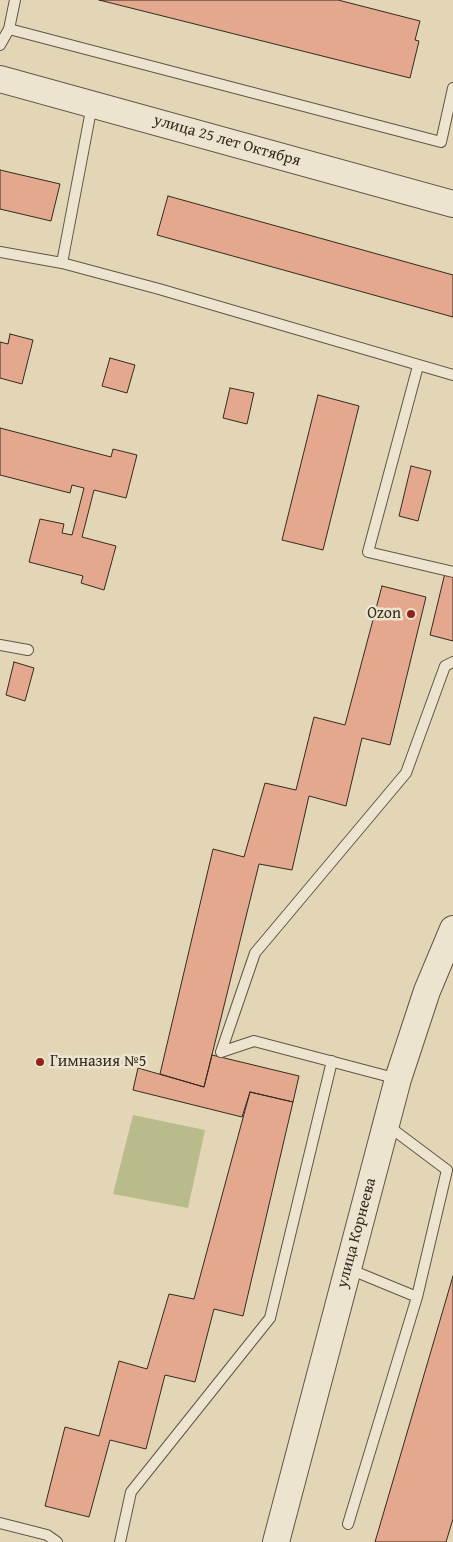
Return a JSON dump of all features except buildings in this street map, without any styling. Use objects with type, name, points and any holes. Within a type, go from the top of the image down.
[{"type":"street","name":"улица 25 лет Октября","points":[[0,79],[453,204]]},
{"type":"street","name":"улица Корнеева","points":[[276,1542],[398,1079],[427,991],[453,928]]},
{"type":"lane","points":[[0,45],[8,29],[16,0]]},
{"type":"lane","points":[[8,29],[441,142],[453,88]]},
{"type":"lane","points":[[62,263],[92,103]]},
{"type":"lane","points":[[0,252],[62,263],[159,289],[453,376]]},
{"type":"lane","points":[[418,366],[368,552],[453,572]]},
{"type":"lane","points":[[0,645],[28,650]]},
{"type":"lane","points":[[398,1079],[254,1041],[221,1052],[255,953],[406,773],[445,666],[453,662]]},
{"type":"lane","points":[[120,1542],[131,1492],[270,1318],[332,1061]]},
{"type":"lane","points":[[348,1524],[418,1297],[448,1170],[386,1124]]},
{"type":"lane","points":[[348,1268],[418,1297]]},
{"type":"lane","points":[[0,1523],[47,1535],[57,1542]]},
{"type":"green space","points":[[133,1115],[205,1130],[188,1208],[113,1194]]},
{"type":"place","name":"Ozon","points":[[411,614]]},
{"type":"place","name":"Гимназия №5","points":[[40,1062]]}]
